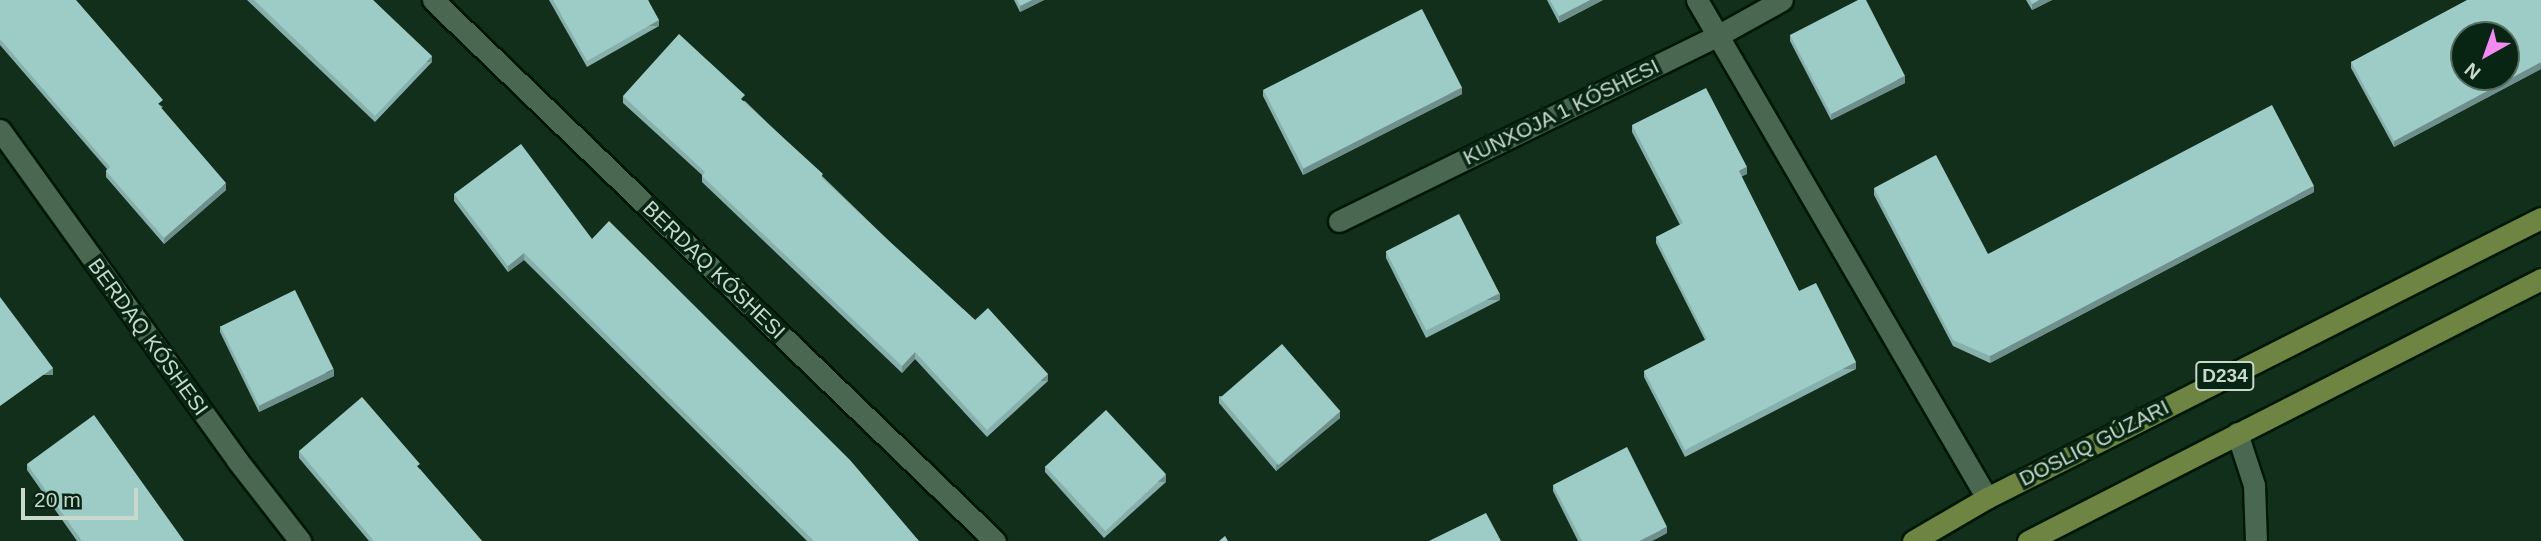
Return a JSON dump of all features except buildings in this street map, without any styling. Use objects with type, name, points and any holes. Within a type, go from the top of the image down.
[{"type":"main road","name":"D234","points":[[1913,541],[1987,498],[2541,218]]},
{"type":"main road","name":"D234","points":[[2028,541],[2541,279]]},
{"type":"street","name":"BERDAQ KÓSHESI","points":[[433,0],[995,541]]},
{"type":"street","points":[[1697,0],[1987,498]]},
{"type":"street","name":"KUNXOJA 1 KÓSHESI","points":[[1339,221],[1717,36],[1782,0]]},
{"type":"street","name":"BERDAQ KÓSHESI","points":[[0,130],[237,460],[300,541]]},
{"type":"street","points":[[2236,433],[2254,485],[2256,541]]}]
